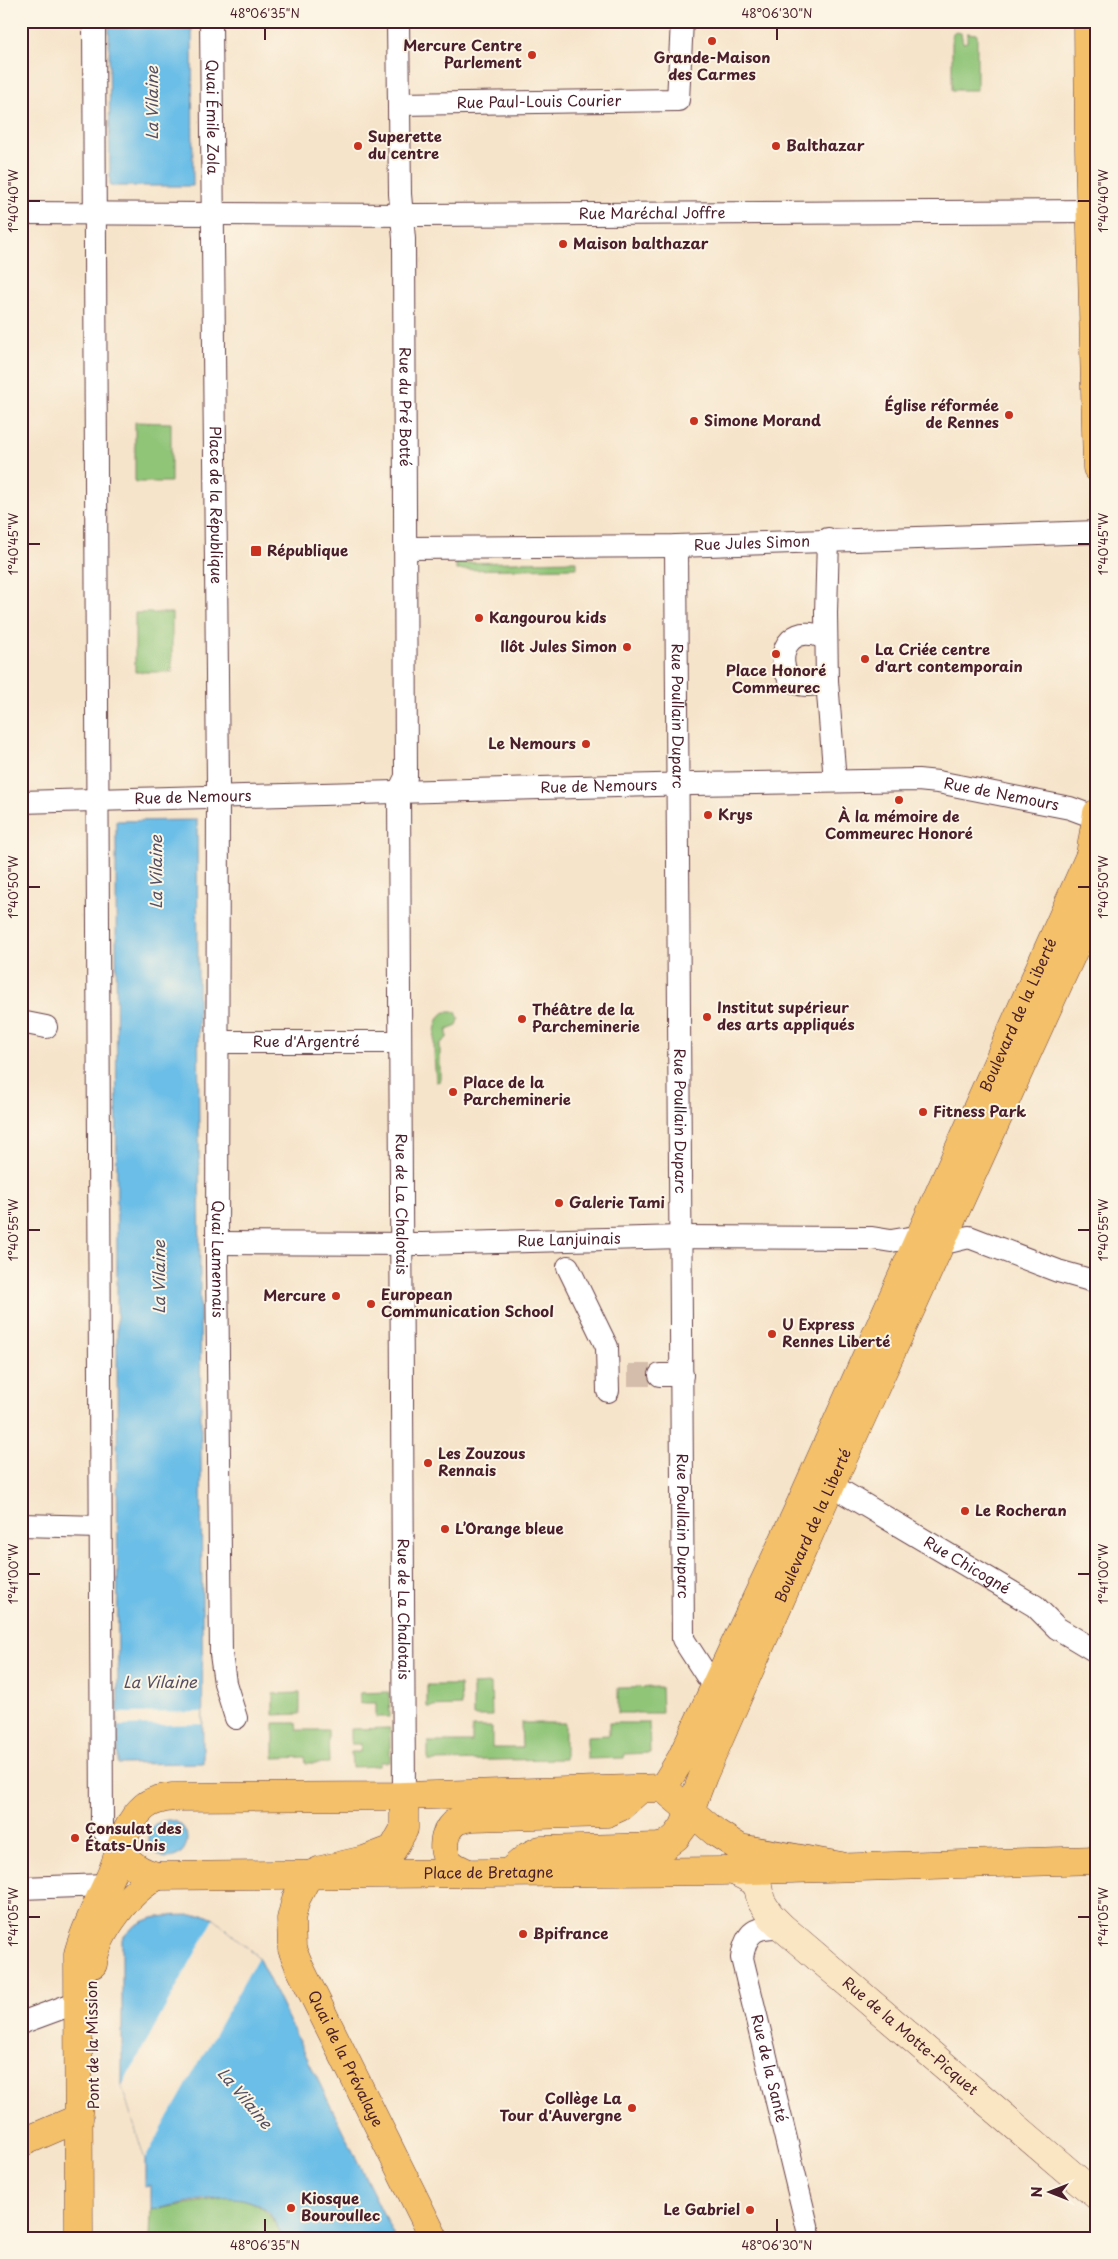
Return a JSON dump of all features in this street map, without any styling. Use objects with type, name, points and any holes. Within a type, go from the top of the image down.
[{"type":"main road","points":[[1088,22],[1097,77]]},
{"type":"main road","points":[[1088,22],[1097,468]]},
{"type":"main road","name":"Boulevard de la Liberté","points":[[509,1872],[528,1856],[540,1850],[659,1847],[666,1845],[684,1826],[703,1776],[831,1485],[930,1240],[1090,855],[1097,813]]},
{"type":"main road","name":"Boulevard de la Liberté","points":[[466,1872],[454,1866],[446,1857],[444,1842],[449,1828],[456,1821],[472,1817],[607,1813],[651,1789],[676,1770],[796,1514],[1097,899]]},
{"type":"main road","points":[[158,1876],[149,1875],[134,1867],[119,1851],[131,1822],[144,1807],[152,1802],[173,1797],[404,1796],[651,1789],[690,1810],[722,1837],[740,1848],[841,1866],[1097,1860]]},
{"type":"main road","points":[[308,1876],[321,1870],[364,1860],[393,1849],[404,1829],[404,1796]]},
{"type":"main road","name":"Pont de la Mission","points":[[79,2238],[78,1954],[84,1932],[106,1885],[119,1851]]},
{"type":"main road","name":"Place de Bretagne","points":[[158,1876],[308,1876],[466,1872],[732,1870],[841,1866]]},
{"type":"main road","name":"Pont de la Mission","points":[[96,2238],[92,1978],[94,1958],[100,1938],[114,1918],[145,1882],[158,1876]]},
{"type":"main road","name":"Quai de la Prévalaye","points":[[308,1876],[296,1899],[291,1920],[292,1949],[434,2238]]},
{"type":"main road","points":[[21,2143],[79,2118]]},
{"type":"street","points":[[94,21],[98,552],[96,800],[102,1828],[119,1851]]},
{"type":"street","name":"Quai Émile Zola","points":[[211,21],[213,214]]},
{"type":"street","name":"Rue du Pré Botté","points":[[398,21],[402,214],[407,765],[406,777],[398,791]]},
{"type":"street","name":"Rue Paul-Louis Courier","points":[[399,104],[678,100],[682,21]]},
{"type":"street","name":"Rue Maréchal Joffre","points":[[21,213],[1092,212]]},
{"type":"street","name":"Place de la République","points":[[213,214],[218,796]]},
{"type":"street","name":"Rue Jules Simon","points":[[406,548],[676,546],[828,539],[1097,532]]},
{"type":"street","points":[[828,539],[827,682],[835,781]]},
{"type":"street","name":"Rue Poullain Duparc","points":[[676,546],[681,1237],[671,1375],[683,1639],[714,1687]]},
{"type":"street","points":[[826,639],[811,634],[796,636],[785,646],[782,661],[786,673],[795,682],[807,685],[827,682]]},
{"type":"street","name":"Rue de Nemours","points":[[21,802],[678,784],[835,781],[938,782],[1070,808],[1096,818]]},
{"type":"street","name":"Rue de La Chalotais","points":[[398,791],[404,1796]]},
{"type":"street","name":"Quai Lamennais","points":[[218,796],[217,1243],[221,1654],[226,1683],[236,1718]]},
{"type":"street","points":[[21,1022],[46,1027]]},
{"type":"street","name":"Rue d'Argentré","points":[[218,1049],[221,1044],[227,1042],[400,1042]]},
{"type":"street","name":"Rue Lanjuinais","points":[[217,1243],[401,1243],[681,1237],[872,1238],[892,1241],[969,1237],[1058,1271],[1097,1282]]},
{"type":"street","points":[[568,1267],[607,1347],[615,1380]]},
{"type":"street","name":"Rue Chicogné","points":[[831,1485],[1035,1606],[1057,1628],[1097,1652]]},
{"type":"street","points":[[21,1525],[100,1527]]},
{"type":"street","name":"Rue de la Motte-Picquet","points":[[732,1870],[752,1880],[758,1887],[761,1901],[782,1927],[1097,2196]]},
{"type":"street","points":[[21,1888],[106,1885]]},
{"type":"street","name":"Rue de la Santé","points":[[782,1927],[760,1928],[750,1934],[745,1941],[742,1958],[810,2238]]},
{"type":"street","points":[[21,2023],[78,2002]]},
{"type":"green space","points":[[954,32],[961,33],[963,43],[967,42],[967,33],[977,34],[977,90],[952,90],[952,34]]},
{"type":"green space","points":[[135,422],[171,423],[171,482],[135,482]]},
{"type":"green space","points":[[577,561],[577,568],[456,570],[456,563]]},
{"type":"green space","points":[[135,613],[172,613],[172,672],[135,672]]},
{"type":"green space","points":[[445,1012],[456,1012],[459,1019],[457,1026],[447,1030],[447,1038],[440,1044],[440,1081],[436,1082],[435,1033],[440,1016]]},
{"type":"green space","points":[[491,1684],[492,1716],[473,1716],[473,1685]]},
{"type":"green space","points":[[427,1685],[460,1685],[461,1706],[427,1707]]},
{"type":"green space","points":[[661,1687],[662,1713],[618,1713],[618,1688]]},
{"type":"green space","points":[[389,1692],[390,1717],[376,1717],[376,1703],[360,1703],[360,1693]]},
{"type":"green space","points":[[300,1693],[300,1714],[273,1715],[273,1694]]},
{"type":"green space","points":[[274,1723],[296,1723],[297,1730],[328,1730],[329,1763],[306,1763],[305,1757],[274,1758]]},
{"type":"green space","points":[[521,1723],[565,1723],[565,1759],[428,1761],[428,1742],[472,1742],[472,1727],[492,1727],[492,1748],[522,1748]]},
{"type":"green space","points":[[609,1723],[649,1723],[650,1753],[625,1754],[624,1758],[587,1759],[587,1736],[609,1735]]},
{"type":"green space","points":[[390,1728],[390,1762],[380,1762],[379,1766],[352,1767],[351,1752],[360,1752],[361,1744],[351,1744],[351,1729]]},
{"type":"green space","points":[[229,2197],[249,2201],[263,2209],[283,2238],[150,2238],[151,2210]]},
{"type":"water","name":"La Vilaine","points":[[109,21],[192,21],[193,186],[110,186]]},
{"type":"water","name":"La Vilaine","points":[[197,820],[203,1763],[118,1764],[116,821]]},
{"type":"water","points":[[168,1820],[181,1826],[187,1839],[181,1852],[168,1858],[155,1852],[149,1839],[155,1826]]},
{"type":"water","name":"La Vilaine","points":[[205,1915],[214,1919],[258,1957],[395,2238],[283,2238],[267,2211],[255,2203],[242,2199],[212,2198],[151,2210],[151,2185],[145,2186],[145,2159],[122,2086],[122,1939],[130,1930],[149,1919]]},
{"type":"pier","points":[[202,1712],[202,1724],[118,1726],[118,1713]]},
{"type":"pier","points":[[214,1919],[258,1957],[145,2159],[122,2086]]},
{"type":"tunnel","points":[[628,1375],[660,1375]]},
{"type":"place","name":"Grande-Maison des Carmes","points":[[712,41]]},
{"type":"place","name":"Mercure Centre Parlement","points":[[532,55]]},
{"type":"place","name":"Superette du centre","points":[[358,146]]},
{"type":"place","name":"Balthazar","points":[[776,146]]},
{"type":"place","name":"Maison balthazar","points":[[563,244]]},
{"type":"place","name":"Église réformée de Rennes","points":[[1009,415]]},
{"type":"place","name":"Simone Morand","points":[[694,421]]},
{"type":"place","name":"République","points":[[256,551]]},
{"type":"place","name":"Kangourou kids","points":[[479,618]]},
{"type":"place","name":"Ilôt Jules Simon","points":[[627,647]]},
{"type":"place","name":"Place Honoré Commeurec","points":[[776,654]]},
{"type":"place","name":"La Criée centre d'art contemporain","points":[[865,659]]},
{"type":"place","name":"Le Nemours","points":[[586,744]]},
{"type":"place","name":"À la mémoire de Commeurec Honoré","points":[[899,800]]},
{"type":"place","name":"Krys","points":[[708,815]]},
{"type":"place","name":"Institut supérieur des arts appliqués","points":[[707,1017]]},
{"type":"place","name":"Théâtre de la Parcheminerie","points":[[522,1019]]},
{"type":"place","name":"Place de la Parcheminerie","points":[[453,1092]]},
{"type":"place","name":"Fitness Park","points":[[923,1112]]},
{"type":"place","name":"Galerie Tami","points":[[559,1203]]},
{"type":"place","name":"Mercure","points":[[336,1296]]},
{"type":"place","name":"European Communication School","points":[[371,1304]]},
{"type":"place","name":"U Express Rennes Liberté","points":[[772,1334]]},
{"type":"place","name":"Les Zouzous Rennais","points":[[428,1463]]},
{"type":"place","name":"Le Rocheran","points":[[965,1511]]},
{"type":"place","name":"L’Orange bleue","points":[[445,1529]]},
{"type":"place","name":"Consulat des États-Unis","points":[[75,1838]]},
{"type":"place","name":"Bpifrance","points":[[523,1934]]},
{"type":"place","name":"Collège La Tour d'Auvergne","points":[[632,2108]]},
{"type":"place","name":"Kiosque Bouroullec","points":[[291,2208]]},
{"type":"place","name":"Le Gabriel","points":[[750,2210]]}]
